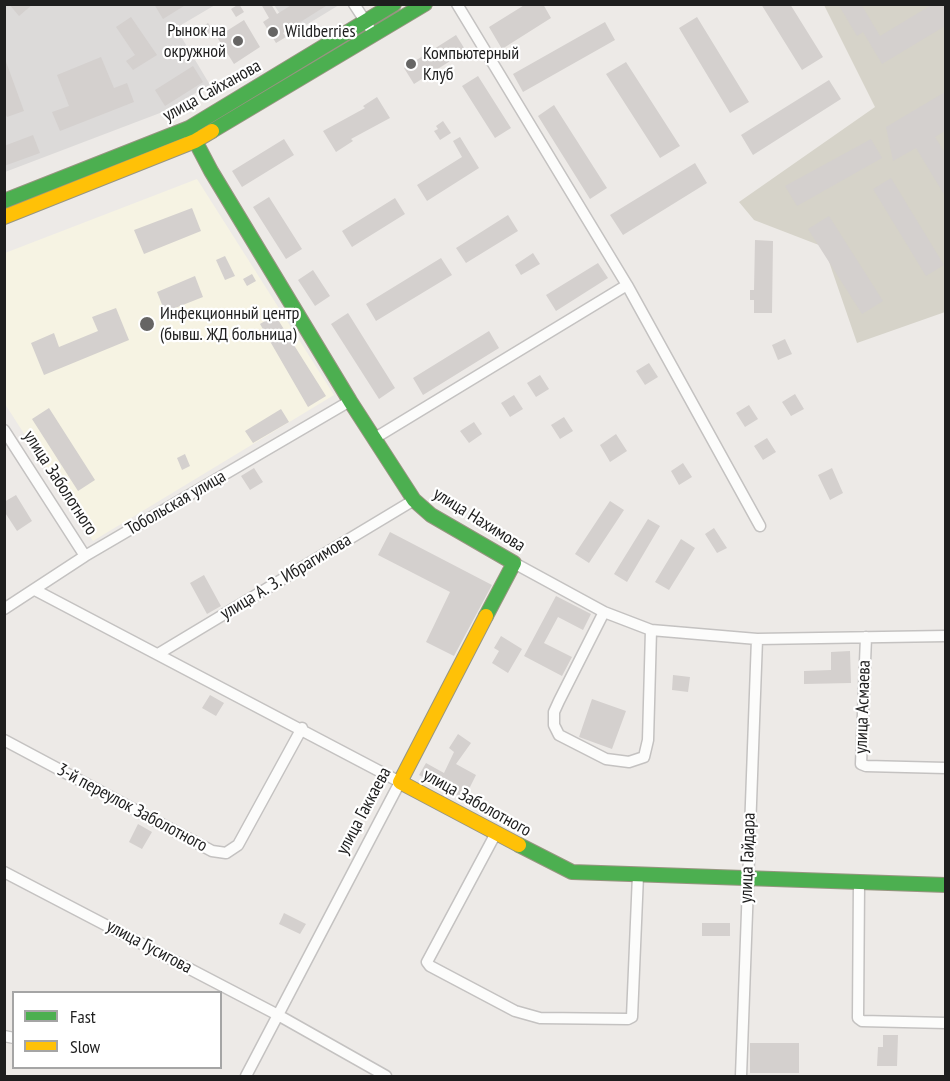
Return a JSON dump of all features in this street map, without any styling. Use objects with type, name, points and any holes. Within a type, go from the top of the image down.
[{"type":"street","points":[[354,4],[374,35]]},
{"type":"street","name":"улица Сайханова","points":[[4,201],[192,135],[394,4]]},
{"type":"street","points":[[4,217],[192,135],[374,35],[425,4]]},
{"type":"street","points":[[457,4],[627,285],[760,526]]},
{"type":"street","name":"улица Нахимова","points":[[192,135],[350,401],[414,500],[431,515],[604,612],[651,630],[757,639],[945,636]]},
{"type":"street","points":[[375,438],[627,285]]},
{"type":"street","name":"Тобольская улица","points":[[4,609],[85,556],[350,401]]},
{"type":"street","name":"улица Заболотного","points":[[4,430],[85,556]]},
{"type":"street","name":"улица А. З. Ибрагимова","points":[[158,654],[414,500]]},
{"type":"street","name":"улица Гаккаева","points":[[246,1077],[514,563]]},
{"type":"street","name":"улица Заболотного","points":[[35,590],[302,728],[572,872],[945,885]]},
{"type":"street","points":[[604,612],[559,701],[554,725],[559,735],[606,759],[629,762],[644,757],[648,740],[651,630]]},
{"type":"street","name":"улица Асмаева","points":[[866,637],[861,764],[945,768]]},
{"type":"street","name":"улица Гайдара","points":[[741,1077],[757,639]]},
{"type":"street","name":"3-й переулок Заболотного","points":[[4,741],[212,851],[226,853],[238,845],[302,728]]},
{"type":"street","points":[[496,833],[428,962],[430,966],[515,1011],[540,1018],[567,1020],[632,1017],[638,874]]},
{"type":"street","name":"улица Гусигова","points":[[4,872],[278,1015],[386,1077]]},
{"type":"street","points":[[859,883],[858,1018],[862,1021],[945,1023]]},
{"type":"shaded area","points":[[5,5],[215,5],[176,28],[210,85],[160,113],[5,172]]},
{"type":"shaded area","points":[[274,5],[339,5],[293,33]]},
{"type":"shaded area","points":[[824,5],[945,5],[945,312],[857,343],[824,247],[754,220],[739,202],[875,107]]},
{"type":"shaded area","name":"Инфекционный центр (бывш. ЖД больница)","points":[[197,179],[334,395],[93,541],[5,404],[5,253]]},
{"type":"building","points":[[9,4],[33,4],[19,16]]},
{"type":"building","points":[[154,4],[187,4],[163,19]]},
{"type":"building","points":[[239,4],[244,12],[236,17],[231,9]]},
{"type":"building","points":[[261,4],[271,4],[277,14],[293,4],[329,4],[283,33],[286,37],[276,43],[263,22],[269,18]]},
{"type":"building","points":[[526,4],[543,4],[551,18],[502,49],[489,27]]},
{"type":"building","points":[[761,4],[790,4],[823,57],[802,70]]},
{"type":"building","points":[[838,4],[861,4],[880,36],[933,4],[945,4],[945,26],[882,64],[863,32],[857,36]]},
{"type":"building","points":[[131,17],[157,55],[133,70],[126,61],[135,55],[116,27]]},
{"type":"building","points":[[697,17],[749,102],[730,113],[679,28]]},
{"type":"building","name":"Рынок на окружной","points":[[244,20],[260,47],[234,64],[217,37]]},
{"type":"building","points":[[605,22],[615,40],[523,92],[513,74]]},
{"type":"building","points":[[208,23],[213,31],[205,36],[200,28]]},
{"type":"building","points":[[456,35],[466,51],[414,84],[404,68]]},
{"type":"building","points":[[101,57],[114,88],[127,83],[134,102],[60,131],[52,112],[69,106],[57,75]]},
{"type":"building","points":[[5,59],[24,111],[7,117],[4,111]]},
{"type":"building","points":[[626,62],[680,146],[660,158],[606,74]]},
{"type":"building","points":[[193,66],[203,82],[165,106],[155,90]]},
{"type":"building","points":[[478,76],[511,128],[495,138],[462,86]]},
{"type":"building","points":[[829,80],[841,99],[753,155],[741,135]]},
{"type":"building","points":[[945,92],[945,131],[935,137],[945,153],[945,196],[916,148],[893,161],[886,127]]},
{"type":"building","points":[[377,97],[390,118],[351,139],[353,141],[336,152],[323,131],[365,108],[363,106]]},
{"type":"building","points":[[554,105],[607,188],[590,199],[538,116]]},
{"type":"building","points":[[443,121],[451,133],[440,140],[434,131],[438,129],[436,126]]},
{"type":"building","points":[[33,135],[40,153],[4,166],[4,146]]},
{"type":"building","points":[[460,137],[479,168],[427,201],[417,185],[462,157],[453,141]]},
{"type":"building","points":[[284,139],[294,155],[242,187],[232,171]]},
{"type":"building","points":[[871,139],[882,158],[797,206],[785,186]]},
{"type":"building","points":[[695,163],[707,183],[623,235],[610,215]]},
{"type":"building","points":[[891,178],[944,265],[926,276],[873,189]]},
{"type":"building","points":[[269,197],[302,249],[286,259],[253,207]]},
{"type":"building","points":[[395,198],[405,214],[352,247],[342,231]]},
{"type":"building","points":[[192,208],[201,231],[144,254],[134,230]]},
{"type":"building","points":[[508,215],[518,231],[466,263],[456,248]]},
{"type":"building","points":[[829,216],[883,301],[862,314],[808,229]]},
{"type":"building","points":[[755,240],[773,241],[772,313],[754,313],[754,300],[750,300],[750,290],[754,290]]},
{"type":"building","points":[[533,253],[540,264],[521,275],[515,265]]},
{"type":"building","points":[[225,256],[235,276],[225,280],[216,260]]},
{"type":"building","points":[[441,258],[452,275],[376,321],[366,304]]},
{"type":"building","points":[[598,263],[608,278],[556,311],[546,295]]},
{"type":"building","points":[[313,270],[330,296],[315,306],[298,280]]},
{"type":"building","points":[[252,274],[256,281],[247,286],[243,279]]},
{"type":"building","points":[[195,276],[203,297],[165,312],[157,292]]},
{"type":"building","points":[[116,308],[129,340],[44,375],[31,343],[54,333],[59,347],[98,331],[92,317]]},
{"type":"building","points":[[348,313],[395,388],[379,399],[331,324]]},
{"type":"building","points":[[275,315],[326,396],[308,407],[260,324]]},
{"type":"building","points":[[489,331],[499,348],[423,395],[413,378]]},
{"type":"building","points":[[785,339],[792,354],[778,360],[772,345]]},
{"type":"building","points":[[649,363],[658,377],[645,385],[636,371]]},
{"type":"building","points":[[540,375],[549,389],[536,397],[527,383]]},
{"type":"building","points":[[795,394],[804,409],[791,416],[782,402]]},
{"type":"building","points":[[514,395],[523,409],[510,417],[501,403]]},
{"type":"building","points":[[749,405],[758,419],[745,427],[736,413]]},
{"type":"building","points":[[49,408],[95,480],[78,491],[32,419]]},
{"type":"building","points":[[281,409],[289,422],[253,443],[245,431]]},
{"type":"building","points":[[564,417],[573,431],[560,439],[551,425]]},
{"type":"building","points":[[474,422],[482,434],[469,443],[460,431]]},
{"type":"building","points":[[616,434],[627,451],[610,462],[600,445]]},
{"type":"building","points":[[767,438],[776,452],[763,460],[754,446]]},
{"type":"building","points":[[185,454],[190,466],[182,470],[177,458]]},
{"type":"building","points":[[683,463],[692,477],[679,485],[671,471]]},
{"type":"building","points":[[254,468],[263,482],[250,490],[241,476]]},
{"type":"building","points":[[832,468],[843,493],[830,500],[818,475]]},
{"type":"building","points":[[16,495],[32,521],[17,531],[4,511],[4,502]]},
{"type":"building","points":[[610,501],[624,510],[589,563],[575,554]]},
{"type":"building","points":[[648,519],[660,526],[627,582],[614,574]]},
{"type":"building","points":[[714,528],[727,548],[717,553],[705,534]]},
{"type":"building","points":[[390,532],[492,585],[454,656],[426,642],[450,592],[378,555]]},
{"type":"building","points":[[681,539],[695,548],[669,590],[655,582]]},
{"type":"building","points":[[204,575],[221,606],[207,614],[190,583]]},
{"type":"building","points":[[556,596],[591,614],[583,630],[558,617],[544,643],[572,657],[562,676],[524,656]]},
{"type":"building","points":[[501,636],[522,649],[508,673],[492,663],[499,651],[494,648]]},
{"type":"building","points":[[850,651],[851,683],[804,684],[804,671],[831,670],[831,652]]},
{"type":"building","points":[[673,675],[690,677],[688,692],[672,690]]},
{"type":"building","points":[[210,695],[224,703],[216,716],[202,708]]},
{"type":"building","points":[[592,699],[626,711],[612,749],[579,737]]},
{"type":"building","points":[[458,734],[471,743],[456,764],[476,775],[464,799],[419,775],[426,763],[444,773],[454,752],[449,748]]},
{"type":"building","points":[[138,824],[152,832],[142,849],[129,842]]},
{"type":"building","points":[[284,913],[306,924],[300,934],[279,924]]},
{"type":"building","points":[[702,923],[730,923],[730,936],[702,936]]},
{"type":"building","points":[[883,1035],[898,1035],[897,1066],[877,1066],[878,1047],[883,1047]]},
{"type":"building","points":[[750,1043],[799,1043],[799,1073],[750,1073]]},
{"type":"traffic: fast","points":[[4,201],[189,128],[394,4]]},
{"type":"traffic: fast","points":[[212,131],[425,4]]},
{"type":"traffic: fast","points":[[191,133],[211,171],[350,401],[414,500],[431,515],[514,563],[486,616]]},
{"type":"traffic: fast","points":[[519,845],[572,872],[946,885]]},
{"type":"traffic: slow","points":[[4,217],[195,141],[212,131]]},
{"type":"traffic: slow","points":[[486,616],[400,782],[519,845]]},
{"type":"place","name":"Wildberries","points":[[273,32]]},
{"type":"place","name":"Рынок на окружной","points":[[238,41]]},
{"type":"place","name":"Компьютерный Клуб","points":[[411,64]]},
{"type":"place","name":"Инфекционный центр (бывш. ЖД больница)","points":[[147,324]]}]
